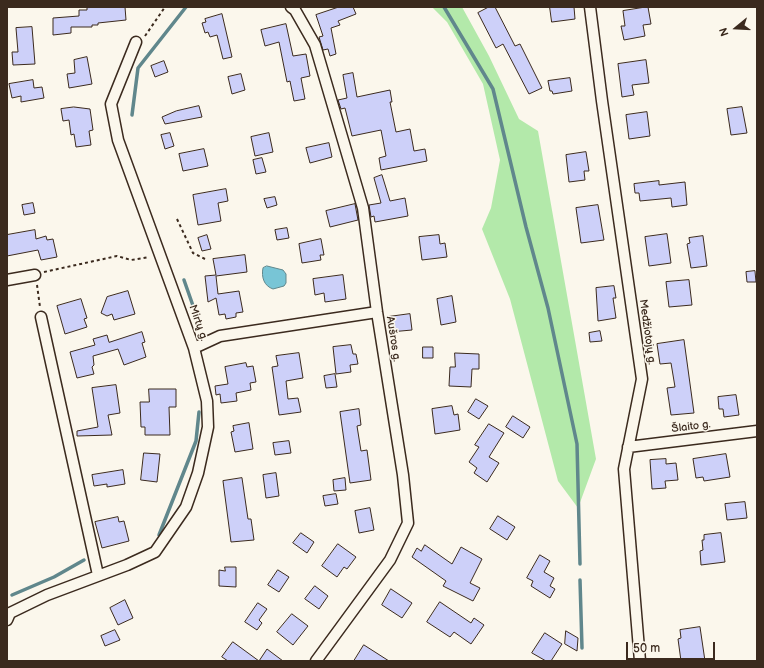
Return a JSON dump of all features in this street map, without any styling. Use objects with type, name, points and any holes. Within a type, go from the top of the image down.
[{"type":"street","name":"Aušros g.","points":[[291,7],[295,10],[315,45],[363,208],[377,312],[403,475],[408,523],[390,560],[316,661]]},
{"type":"street","name":"Medžiotojų g.","points":[[590,7],[642,379],[624,469],[640,661]]},
{"type":"street","name":"Mirtų g.","points":[[8,614],[47,595],[127,565],[155,552],[186,507],[198,473],[208,427],[207,401],[194,348],[118,140],[111,104],[136,42]]},
{"type":"street","points":[[7,280],[35,274]]},
{"type":"street","points":[[194,348],[220,336],[377,312]]},
{"type":"street","points":[[41,318],[98,575]]},
{"type":"street","name":"Šlaito g.","points":[[628,447],[757,431]]},
{"type":"path","points":[[136,42],[146,36],[165,7]]},
{"type":"path","points":[[176,220],[193,253],[205,258]]},
{"type":"path","points":[[41,318],[35,274],[118,256],[131,260],[160,255]]},
{"type":"green space","points":[[432,7],[462,7],[489,56],[519,119],[538,131],[596,459],[578,508],[558,481],[510,299],[482,229],[491,208],[500,160],[483,84],[447,22]]},
{"type":"water","points":[[267,266],[283,270],[286,274],[286,283],[284,286],[273,289],[267,286],[263,278],[262,271],[263,268]]},
{"type":"building","points":[[125,7],[126,20],[98,23],[98,25],[92,25],[92,27],[71,27],[71,33],[53,35],[53,18],[79,16],[79,10],[87,10],[87,8]]},
{"type":"building","points":[[339,7],[353,7],[356,14],[338,21],[340,25],[331,28],[336,54],[330,56],[328,49],[323,50],[319,37],[323,36],[316,15]]},
{"type":"building","points":[[489,7],[495,7],[515,46],[520,44],[542,88],[529,94],[503,44],[496,48],[478,13]]},
{"type":"building","points":[[550,7],[574,7],[575,19],[552,22]]},
{"type":"building","points":[[648,7],[651,24],[643,25],[645,36],[624,40],[621,26],[625,26],[623,11]]},
{"type":"building","points":[[222,14],[232,57],[223,59],[217,35],[210,37],[208,32],[205,33],[202,23],[206,22],[205,19]]},
{"type":"building","points":[[286,24],[293,56],[306,54],[310,76],[301,78],[305,99],[294,101],[290,81],[287,82],[279,42],[265,46],[261,30]]},
{"type":"building","points":[[32,27],[35,64],[13,65],[12,52],[18,52],[16,28]]},
{"type":"building","points":[[87,57],[92,84],[69,88],[67,74],[75,73],[74,60]]},
{"type":"building","points":[[646,60],[649,83],[632,85],[634,95],[622,97],[618,64]]},
{"type":"building","points":[[164,61],[168,72],[155,77],[151,66]]},
{"type":"building","points":[[353,73],[357,97],[390,90],[392,102],[390,102],[396,132],[410,129],[414,151],[425,149],[427,161],[381,170],[379,158],[386,156],[381,130],[352,136],[345,108],[341,109],[338,100],[347,98],[343,75]]},
{"type":"building","points":[[241,74],[245,90],[232,94],[228,77]]},
{"type":"building","points":[[570,78],[572,91],[553,94],[552,91],[550,91],[548,81]]},
{"type":"building","points":[[33,80],[34,88],[42,87],[44,98],[21,102],[21,96],[12,98],[9,84]]},
{"type":"building","points":[[199,106],[202,117],[165,124],[162,117],[176,111]]},
{"type":"building","points":[[74,107],[90,109],[93,130],[89,131],[91,145],[76,147],[74,134],[71,135],[69,120],[63,121],[61,109]]},
{"type":"building","points":[[742,107],[747,133],[731,135],[727,109]]},
{"type":"building","points":[[647,112],[650,136],[629,139],[626,115]]},
{"type":"building","points":[[170,133],[174,146],[165,149],[161,135]]},
{"type":"building","points":[[269,133],[273,152],[255,156],[251,137]]},
{"type":"building","points":[[329,143],[332,157],[310,163],[306,148]]},
{"type":"building","points":[[204,149],[208,166],[183,171],[179,154]]},
{"type":"building","points":[[586,152],[589,171],[584,171],[585,180],[569,182],[566,155]]},
{"type":"building","points":[[262,158],[266,172],[256,174],[253,160]]},
{"type":"building","points":[[382,175],[390,201],[405,198],[408,216],[375,222],[374,216],[371,217],[369,205],[381,203],[374,178]]},
{"type":"building","points":[[659,181],[659,185],[685,182],[687,205],[672,207],[671,198],[640,201],[639,193],[635,193],[634,184]]},
{"type":"building","points":[[226,189],[228,201],[218,203],[221,221],[198,225],[193,195]]},
{"type":"building","points":[[275,197],[277,205],[267,208],[264,199]]},
{"type":"building","points":[[33,203],[35,213],[24,215],[22,205]]},
{"type":"building","points":[[355,204],[358,220],[330,227],[326,211]]},
{"type":"building","points":[[598,205],[604,240],[581,243],[576,208]]},
{"type":"building","points":[[287,228],[289,238],[277,240],[275,230]]},
{"type":"building","points":[[35,230],[36,239],[46,236],[47,240],[53,239],[57,257],[41,260],[38,250],[7,256],[7,235]]},
{"type":"building","points":[[667,234],[671,263],[649,266],[645,237]]},
{"type":"building","points":[[207,235],[211,249],[202,251],[198,238]]},
{"type":"building","points":[[439,235],[440,244],[445,243],[447,257],[422,260],[419,237]]},
{"type":"building","points":[[703,236],[707,266],[691,268],[687,244],[690,243],[689,238]]},
{"type":"building","points":[[321,239],[324,255],[320,255],[321,260],[302,263],[299,244]]},
{"type":"building","points":[[245,255],[247,272],[216,276],[218,294],[239,291],[243,312],[236,313],[236,317],[226,319],[225,314],[219,315],[216,298],[208,302],[205,276],[216,275],[213,259]]},
{"type":"building","points":[[755,271],[756,282],[747,282],[746,272]]},
{"type":"building","points":[[343,275],[346,299],[325,302],[324,293],[315,295],[313,279]]},
{"type":"building","points":[[689,280],[692,305],[669,307],[666,282]]},
{"type":"building","points":[[614,286],[616,298],[613,298],[616,318],[598,321],[596,288]]},
{"type":"building","points":[[128,291],[135,314],[114,320],[112,314],[107,316],[101,313],[107,297]]},
{"type":"building","points":[[452,296],[456,322],[441,325],[437,299]]},
{"type":"building","points":[[81,299],[87,318],[84,319],[87,327],[65,334],[57,306]]},
{"type":"building","points":[[410,314],[412,330],[390,332],[388,317]]},
{"type":"building","points":[[600,331],[602,341],[590,342],[589,333]]},
{"type":"building","points":[[142,332],[145,342],[142,343],[146,357],[124,365],[118,349],[93,356],[94,365],[92,367],[94,374],[77,378],[70,352],[95,345],[93,339],[107,335],[109,342]]},
{"type":"building","points":[[684,340],[694,413],[671,415],[667,388],[675,387],[671,363],[660,364],[657,344]]},
{"type":"building","points":[[351,345],[353,354],[356,354],[358,364],[350,365],[351,372],[336,374],[333,347]]},
{"type":"building","points":[[423,347],[433,347],[433,358],[423,358]]},
{"type":"building","points":[[299,353],[303,378],[286,381],[288,399],[298,398],[301,412],[279,415],[272,367],[278,366],[276,356]]},
{"type":"building","points":[[455,353],[479,354],[479,369],[472,369],[471,387],[449,386],[450,367],[455,367]]},
{"type":"building","points":[[246,363],[247,367],[253,366],[256,382],[250,383],[251,390],[236,393],[237,401],[221,403],[220,394],[216,395],[215,386],[228,384],[225,367]]},
{"type":"building","points":[[335,374],[337,387],[326,388],[324,376]]},
{"type":"building","points":[[116,385],[120,413],[108,415],[112,435],[77,436],[77,431],[98,427],[92,388]]},
{"type":"building","points":[[149,389],[176,389],[176,407],[169,407],[170,435],[145,435],[145,427],[141,427],[140,402],[149,402]]},
{"type":"building","points":[[736,395],[739,415],[724,417],[723,409],[719,409],[718,397]]},
{"type":"building","points":[[476,399],[488,406],[479,419],[468,412]]},
{"type":"building","points":[[452,406],[454,415],[458,414],[460,430],[435,434],[432,409]]},
{"type":"building","points":[[359,409],[361,425],[357,426],[361,451],[367,450],[371,480],[350,483],[340,412]]},
{"type":"building","points":[[513,416],[530,427],[523,438],[506,427]]},
{"type":"building","points":[[249,423],[253,449],[235,452],[231,432],[234,431],[233,426]]},
{"type":"building","points":[[489,424],[504,433],[489,457],[499,463],[487,482],[474,473],[477,468],[469,462],[479,447],[475,445]]},
{"type":"building","points":[[289,441],[291,453],[275,455],[273,443]]},
{"type":"building","points":[[144,453],[160,454],[157,482],[141,480]]},
{"type":"building","points":[[726,454],[730,477],[704,481],[703,477],[696,478],[693,459]]},
{"type":"building","points":[[666,459],[666,464],[676,463],[678,480],[665,481],[666,488],[652,489],[650,460]]},
{"type":"building","points":[[123,470],[125,484],[107,487],[107,484],[94,486],[92,475]]},
{"type":"building","points":[[276,473],[279,496],[266,498],[263,475]]},
{"type":"building","points":[[242,478],[248,519],[251,519],[254,540],[231,542],[223,481]]},
{"type":"building","points":[[345,478],[346,490],[334,491],[333,480]]},
{"type":"building","points":[[336,494],[338,504],[325,506],[323,496]]},
{"type":"building","points":[[745,502],[747,518],[727,520],[725,504]]},
{"type":"building","points":[[370,508],[374,530],[359,533],[355,511]]},
{"type":"building","points":[[498,516],[515,527],[507,540],[490,529]]},
{"type":"building","points":[[118,517],[119,522],[124,521],[129,541],[102,548],[95,522]]},
{"type":"building","points":[[301,533],[314,542],[307,553],[293,543]]},
{"type":"building","points":[[721,533],[725,562],[701,565],[700,551],[703,550],[702,540],[704,540],[704,535]]},
{"type":"building","points":[[338,544],[356,557],[347,569],[344,567],[337,577],[322,566]]},
{"type":"building","points":[[425,545],[452,564],[461,547],[482,559],[470,583],[480,588],[473,601],[443,586],[446,581],[412,557],[417,548],[421,551]]},
{"type":"building","points":[[540,555],[550,561],[544,572],[554,578],[550,586],[555,589],[550,598],[531,586],[533,581],[527,578]]},
{"type":"building","points":[[225,567],[236,567],[236,587],[219,586],[219,570],[225,571]]},
{"type":"building","points":[[278,570],[289,577],[279,592],[268,585]]},
{"type":"building","points":[[315,586],[328,596],[319,609],[305,599]]},
{"type":"building","points":[[391,589],[412,603],[402,618],[382,605]]},
{"type":"building","points":[[125,600],[133,618],[118,625],[110,608]]},
{"type":"building","points":[[440,602],[471,623],[474,618],[484,625],[471,644],[454,632],[450,637],[427,622]]},
{"type":"building","points":[[258,603],[267,609],[259,620],[262,623],[257,630],[245,622]]},
{"type":"building","points":[[292,614],[308,626],[293,645],[277,632]]},
{"type":"building","points":[[700,627],[705,661],[681,661],[678,639],[681,638],[680,630]]},
{"type":"building","points":[[115,630],[120,640],[105,646],[101,636]]},
{"type":"building","points":[[566,631],[578,638],[577,651],[565,644]]},
{"type":"building","points":[[545,633],[562,644],[551,661],[546,661],[532,653]]},
{"type":"building","points":[[233,642],[259,661],[228,661],[222,657]]},
{"type":"building","points":[[364,645],[389,661],[354,661]]},
{"type":"building","points":[[267,649],[283,661],[259,661]]},
{"type":"waterway","points":[[132,115],[138,68],[186,7]]},
{"type":"waterway","points":[[444,7],[493,89],[526,227],[548,308],[577,444],[580,564]]},
{"type":"waterway","points":[[184,280],[198,320]]},
{"type":"waterway","points":[[159,535],[196,441],[199,412]]},
{"type":"waterway","points":[[12,595],[54,577],[84,560]]},
{"type":"waterway","points":[[580,580],[582,648]]}]
